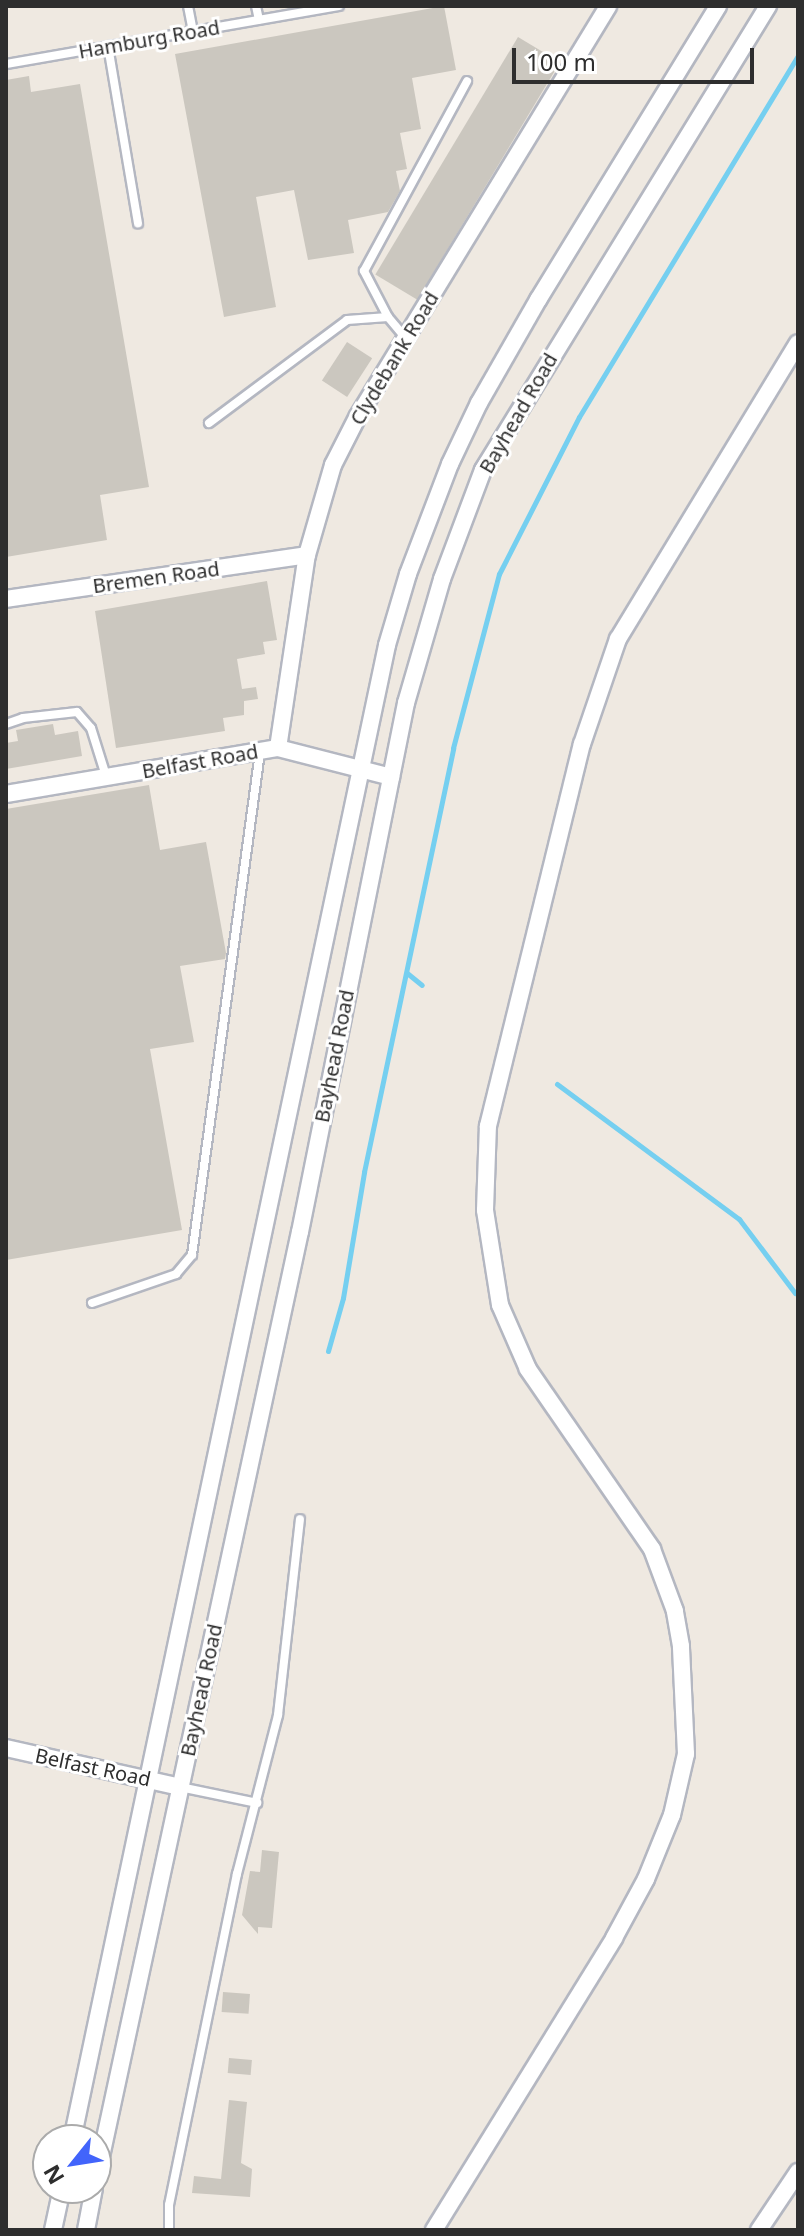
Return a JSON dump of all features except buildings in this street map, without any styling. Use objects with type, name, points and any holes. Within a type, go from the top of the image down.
[{"type":"street","name":"Clydebank Road","points":[[278,748],[307,555],[333,465],[358,416],[608,6]]},
{"type":"street","name":"Bayhead Road","points":[[75,2124],[387,645],[408,574],[450,464],[479,403],[538,300],[718,6]]},
{"type":"street","name":"Bayhead Road","points":[[108,2124],[297,1246],[406,703],[442,579],[483,470],[768,6]]},
{"type":"street","points":[[434,2230],[614,1938],[646,1879],[672,1815],[686,1754],[681,1646],[675,1611],[652,1549],[528,1369],[500,1305],[485,1210],[488,1126],[582,744],[618,639],[798,343]]},
{"type":"street","name":"Bremen Road","points":[[6,599],[307,555]]},
{"type":"street","name":"Belfast Road","points":[[6,794],[278,748],[391,777]]},
{"type":"street","name":"Belfast Road","points":[[6,1748],[180,1787]]},
{"type":"street","points":[[759,2230],[798,2172]]},
{"type":"street","points":[[54,2229],[59,2204]]},
{"type":"street","points":[[86,2230],[91,2204]]},
{"type":"lane","points":[[188,6],[193,31]]},
{"type":"lane","points":[[256,6],[259,20]]},
{"type":"lane","name":"Hamburg Road","points":[[6,64],[339,6]]},
{"type":"lane","points":[[108,46],[138,223]]},
{"type":"lane","points":[[406,338],[388,317],[364,271],[467,81]]},
{"type":"lane","points":[[209,423],[347,320],[388,317]]},
{"type":"lane","points":[[6,724],[23,718],[77,712],[91,728],[107,777]]},
{"type":"lane","points":[[92,1303],[176,1274],[192,1255],[260,751]]},
{"type":"lane","points":[[169,2230],[169,2205],[205,2025],[284,1677],[300,1519]]},
{"type":"lane","points":[[180,1787],[257,1803]]},
{"type":"waterway","points":[[328,1351],[343,1298],[364,1172],[453,748],[499,574],[579,417],[798,55]]},
{"type":"waterway","points":[[407,973],[422,985]]},
{"type":"waterway","points":[[557,1084],[739,1219],[795,1293]]}]
